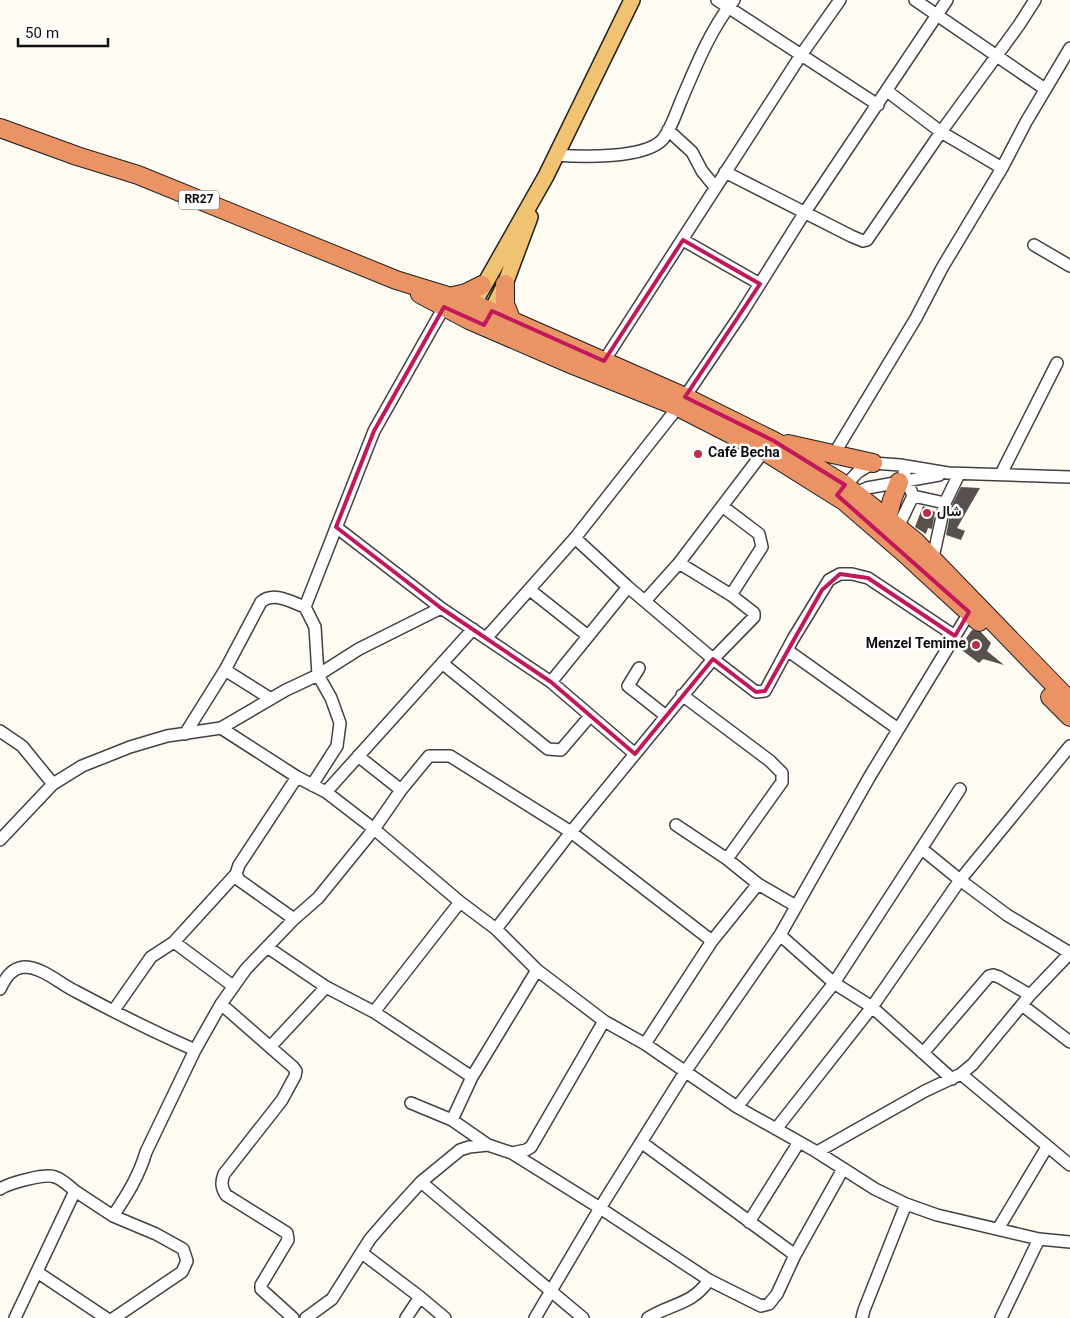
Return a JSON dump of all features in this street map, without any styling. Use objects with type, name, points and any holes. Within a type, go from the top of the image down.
[{"type":"highway","name":"RR27","points":[[0,128],[77,156],[138,175],[480,315],[573,365],[681,402]]},
{"type":"highway","points":[[505,284],[505,304],[511,319]]},
{"type":"highway","points":[[449,302],[482,285]]},
{"type":"highway","name":"RR27","points":[[480,315],[511,319],[604,361],[769,446],[892,523],[915,541],[931,568]]},
{"type":"highway","points":[[769,446],[834,454],[873,463]]},
{"type":"highway","points":[[892,523],[892,500],[902,475]]},
{"type":"highway","name":"RR27","points":[[845,494],[931,568],[1070,701]]},
{"type":"highway","name":"RR27","points":[[972,607],[1070,717]]},
{"type":"main road","points":[[480,315],[505,284],[546,176],[632,0]]},
{"type":"main road","points":[[480,315],[482,285],[546,176]]},
{"type":"street","points":[[718,0],[731,3],[801,55],[878,104]]},
{"type":"street","points":[[604,361],[801,55],[840,0]]},
{"type":"street","points":[[915,0],[1045,89]]},
{"type":"street","points":[[487,638],[575,538],[681,402],[947,0]]},
{"type":"street","points":[[725,172],[851,236],[863,241],[867,240],[941,132],[1019,26],[1035,0]]},
{"type":"street","points":[[556,155],[585,158],[615,155],[645,149],[663,139],[712,31],[731,3]]},
{"type":"street","points":[[834,454],[916,318],[942,268],[1002,168],[1026,122],[1070,48]]},
{"type":"street","points":[[887,91],[941,132],[1002,168]]},
{"type":"street","points":[[668,130],[692,152],[702,171],[715,187]]},
{"type":"street","points":[[682,240],[760,284]]},
{"type":"street","points":[[1034,245],[1070,266]]},
{"type":"street","points":[[305,607],[374,431],[449,302]]},
{"type":"street","points":[[1001,474],[1057,363]]},
{"type":"street","points":[[645,601],[679,563],[769,446]]},
{"type":"street","points":[[845,494],[864,467],[873,463],[902,475],[953,473]]},
{"type":"street","points":[[931,568],[953,473]]},
{"type":"street","points":[[845,494],[902,475],[953,473],[1070,477]]},
{"type":"street","points":[[902,475],[913,496]]},
{"type":"street","points":[[913,496],[945,503]]},
{"type":"street","points":[[892,523],[913,496]]},
{"type":"street","points":[[722,506],[759,534],[762,540],[762,547],[731,596]]},
{"type":"street","points":[[336,527],[441,608],[550,682],[635,754]]},
{"type":"street","points":[[575,538],[628,587],[713,659],[756,692],[765,690],[829,580],[840,574],[852,574],[868,578],[955,636]]},
{"type":"street","points":[[496,929],[571,832],[682,695],[713,659],[754,617],[752,610],[679,563]]},
{"type":"street","points":[[550,682],[628,587]]},
{"type":"street","points":[[530,590],[588,636]]},
{"type":"street","points":[[185,734],[225,670],[261,602],[273,596],[305,607],[315,627],[318,676],[331,698],[340,723],[337,746],[312,784]]},
{"type":"street","points":[[535,1318],[600,1208],[685,1072],[780,935],[898,729],[972,607]]},
{"type":"street","points":[[0,840],[53,784],[82,766],[130,747],[167,736],[221,728],[286,690],[318,676],[359,649],[441,608]]},
{"type":"street","points":[[326,792],[473,629]]},
{"type":"street","points":[[787,650],[898,729]]},
{"type":"street","points":[[442,663],[548,750],[561,750],[590,716]]},
{"type":"street","points":[[639,668],[628,686],[666,716]]},
{"type":"street","points":[[225,670],[271,699]]},
{"type":"street","points":[[682,695],[770,761],[782,773],[782,782],[727,859]]},
{"type":"street","points":[[221,728],[297,777],[326,792],[374,829],[460,902],[496,929],[537,970],[604,1022],[645,1044],[737,1108],[817,1152],[875,1189],[906,1204],[937,1214],[1039,1239],[1070,1242]]},
{"type":"street","points":[[0,731],[22,746],[53,784]]},
{"type":"street","points":[[776,1128],[872,1007],[960,880],[1070,746]]},
{"type":"street","points":[[358,756],[401,790]]},
{"type":"street","points":[[113,1216],[133,1186],[142,1167],[146,1152],[195,1050],[220,1004],[246,969],[294,919],[318,898],[374,829],[401,790],[429,756],[450,756],[571,832],[712,941]]},
{"type":"street","points":[[114,1010],[151,957],[174,942],[236,874],[239,866],[297,777]]},
{"type":"street","points":[[737,1108],[834,983],[960,789]]},
{"type":"street","points":[[676,825],[727,859],[758,884],[796,906]]},
{"type":"street","points":[[817,1152],[925,1091],[956,1077],[973,1064],[1030,995],[1070,953],[1007,915],[922,849]]},
{"type":"street","points":[[236,874],[239,880],[294,919]]},
{"type":"street","points":[[645,1044],[712,941],[758,884]]},
{"type":"street","points":[[374,1012],[460,902]]},
{"type":"street","points":[[780,935],[834,983],[872,1007],[923,1053],[1070,1165]]},
{"type":"street","points":[[174,942],[233,986]]},
{"type":"street","points":[[267,947],[326,987],[374,1012],[472,1077]]},
{"type":"street","points":[[0,989],[10,972],[22,967],[36,968],[74,991],[144,1027],[195,1050]]},
{"type":"street","points":[[452,1120],[472,1077],[537,970]]},
{"type":"street","points":[[923,1053],[989,976],[998,977],[1030,995]]},
{"type":"street","points":[[270,1047],[326,987]]},
{"type":"street","points":[[220,1004],[293,1066],[296,1071],[296,1076],[282,1100],[224,1174],[222,1189],[226,1195],[288,1233],[288,1240],[260,1285],[261,1289],[293,1318]]},
{"type":"street","points":[[1022,1005],[1070,1042]]},
{"type":"street","points":[[512,1153],[531,1147],[604,1022]]},
{"type":"street","points":[[411,1104],[452,1120],[488,1144],[512,1153],[709,1280],[761,1306],[766,1305],[777,1294],[795,1255],[843,1169]]},
{"type":"street","points":[[641,1142],[795,1255]]},
{"type":"street","points":[[749,1222],[799,1142]]},
{"type":"street","points":[[306,1318],[332,1299],[370,1239],[421,1182],[460,1150],[488,1144]]},
{"type":"street","points":[[998,1228],[1047,1148]]},
{"type":"street","points":[[0,1189],[20,1181],[51,1176],[59,1179],[113,1216],[136,1225],[183,1249],[187,1261],[182,1272],[114,1318]]},
{"type":"street","points":[[421,1182],[583,1318]]},
{"type":"street","points":[[15,1318],[75,1191]]},
{"type":"street","points":[[862,1318],[906,1204]]},
{"type":"street","points":[[1001,1318],[1039,1239]]},
{"type":"street","points":[[362,1253],[445,1318]]},
{"type":"street","points":[[37,1272],[106,1318]]},
{"type":"street","points":[[648,1318],[662,1310],[693,1298],[709,1280]]},
{"type":"street","points":[[406,1318],[420,1297]]},
{"type":"highlighted area","points":[[683,240],[760,284],[685,397],[774,441],[845,485],[837,495],[969,612],[955,636],[868,578],[840,574],[822,590],[765,691],[756,692],[713,659],[635,754],[551,682],[441,608],[336,527],[374,431],[444,307],[484,325],[492,311],[604,361]]},
{"type":"building","points":[[961,487],[980,488],[957,528],[965,531],[961,540],[946,535],[952,505]]},
{"type":"building","points":[[923,506],[935,512],[932,529],[928,528],[926,534],[915,527]]},
{"type":"building","name":"Menzel Temime","points":[[972,630],[981,632],[991,643],[987,651],[1004,665],[983,659],[979,663],[959,648]]},
{"type":"place","name":"Café Becha","points":[[698,454]]},
{"type":"place","name":"شال","points":[[927,513]]},
{"type":"place","name":"Menzel Temime","points":[[976,645]]}]
